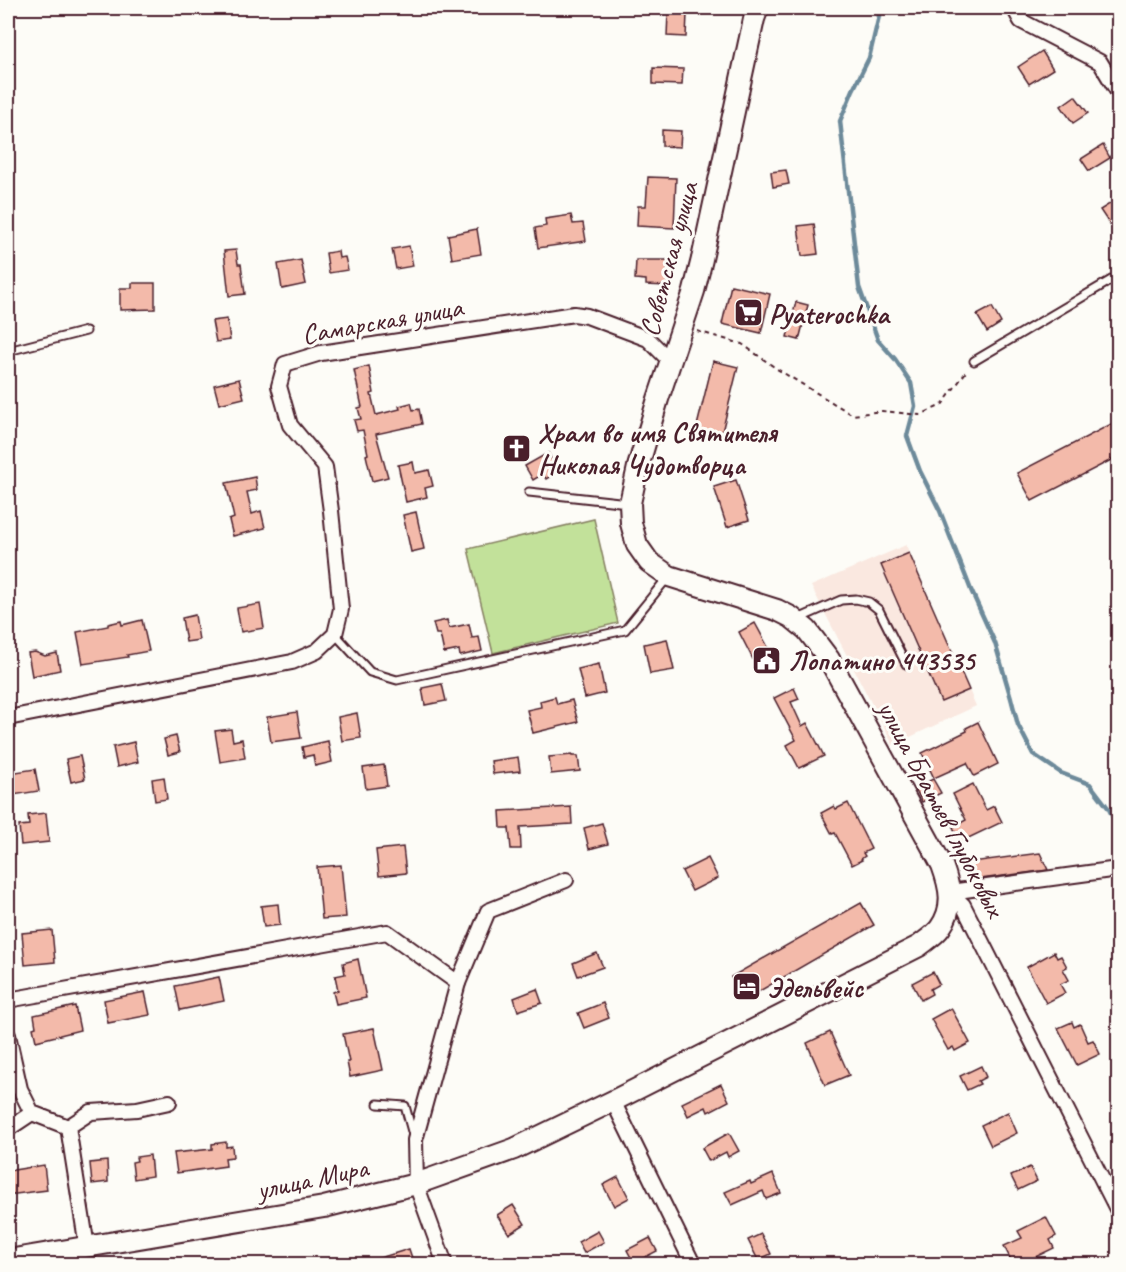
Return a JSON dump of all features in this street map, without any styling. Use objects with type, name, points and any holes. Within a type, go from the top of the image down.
[{"type":"street","name":"Советская улица","points":[[630,523],[630,503],[638,467],[702,259],[758,8]]},
{"type":"street","points":[[1014,8],[1021,21],[1100,62],[1119,92]]},
{"type":"street","name":"Самарская улица","points":[[335,634],[341,609],[325,467],[290,424],[279,386],[285,364],[321,353],[574,314],[588,316],[648,339],[670,361]]},
{"type":"street","name":"улица Братьев Глубоковых","points":[[630,523],[637,545],[649,562],[669,576],[777,610],[795,620],[818,643],[844,684],[936,852],[946,875],[950,892],[963,905],[1119,1211]]},
{"type":"street","points":[[8,718],[292,662],[317,651],[335,634]]},
{"type":"street","points":[[950,892],[1116,870]]},
{"type":"street","points":[[445,1264],[416,1184],[415,1140],[458,983],[488,911],[566,880]]},
{"type":"street","name":"улица Мира","points":[[8,1260],[324,1207],[416,1184],[514,1149],[918,946],[940,929],[949,908],[950,892]]},
{"type":"street","points":[[8,1000],[387,932],[458,983]]},
{"type":"street","points":[[8,1035],[20,1089],[32,1113],[68,1127]]},
{"type":"street","points":[[613,1101],[693,1264]]},
{"type":"street","points":[[68,1127],[91,1112],[137,1109],[169,1102]]},
{"type":"street","points":[[8,1129],[32,1113]]},
{"type":"street","points":[[68,1127],[87,1247]]},
{"type":"lane","points":[[974,361],[1119,276]]},
{"type":"lane","points":[[8,351],[86,331]]},
{"type":"lane","points":[[529,492],[630,503]]},
{"type":"lane","points":[[335,634],[370,672],[397,680],[625,630],[669,576]]},
{"type":"lane","points":[[795,620],[842,600],[856,599],[869,602],[879,610],[906,663]]},
{"type":"lane","points":[[378,1104],[405,1106],[415,1140]]},
{"type":"path","points":[[681,327],[742,344],[777,369],[853,415],[882,411],[920,415],[942,405],[974,361]]},
{"type":"shaded area","points":[[906,545],[976,706],[893,745],[811,586]]},
{"type":"green space","points":[[594,519],[618,623],[493,653],[468,549]]},
{"type":"building","points":[[668,13],[687,14],[686,37],[667,36]]},
{"type":"building","points":[[1042,51],[1053,69],[1029,84],[1018,67]]},
{"type":"building","points":[[653,68],[683,69],[682,85],[653,84]]},
{"type":"building","points":[[1075,96],[1088,113],[1073,123],[1061,106]]},
{"type":"building","points":[[662,130],[681,131],[680,147],[662,146]]},
{"type":"building","points":[[1103,145],[1110,158],[1089,171],[1081,159]]},
{"type":"building","points":[[786,170],[789,184],[773,187],[771,172]]},
{"type":"building","points":[[648,177],[676,178],[674,228],[637,226],[638,206],[646,206]]},
{"type":"building","points":[[1119,198],[1119,219],[1110,225],[1100,210]]},
{"type":"building","points":[[571,215],[573,224],[583,223],[586,241],[538,248],[535,228],[546,226],[545,219]]},
{"type":"building","points":[[814,224],[818,254],[802,256],[798,226]]},
{"type":"building","points":[[477,229],[481,254],[452,259],[448,235]]},
{"type":"building","points":[[409,246],[413,266],[396,269],[392,249]]},
{"type":"building","points":[[236,250],[238,264],[241,264],[245,294],[229,296],[224,251]]},
{"type":"building","points":[[338,251],[339,258],[345,257],[348,270],[329,273],[326,253]]},
{"type":"building","points":[[301,260],[306,284],[282,289],[278,264]]},
{"type":"building","points":[[636,260],[668,260],[667,286],[646,285],[646,280],[635,279]]},
{"type":"building","points":[[132,283],[155,283],[155,309],[120,310],[120,288],[132,288]]},
{"type":"building","points":[[731,285],[770,294],[761,333],[722,324]]},
{"type":"building","points":[[796,302],[808,305],[799,340],[787,337]]},
{"type":"building","points":[[992,307],[1001,323],[987,332],[977,315]]},
{"type":"building","points":[[227,319],[230,340],[216,342],[212,321]]},
{"type":"building","points":[[713,361],[738,367],[721,436],[696,430]]},
{"type":"building","points":[[369,366],[374,393],[371,394],[376,415],[400,409],[399,406],[411,403],[413,410],[419,409],[422,424],[376,434],[388,477],[372,481],[363,430],[357,431],[354,420],[361,419],[358,408],[362,407],[354,370]]},
{"type":"building","points":[[239,379],[244,398],[219,404],[214,385]]},
{"type":"building","points":[[1119,420],[1119,456],[1032,501],[1017,473]]},
{"type":"building","points":[[548,453],[559,471],[546,479],[543,474],[533,480],[525,466]]},
{"type":"building","points":[[413,462],[415,473],[429,470],[433,486],[425,488],[427,497],[406,502],[398,465]]},
{"type":"building","points":[[255,477],[257,490],[247,492],[252,514],[261,511],[265,528],[233,536],[229,520],[234,518],[226,483]]},
{"type":"building","points":[[736,480],[749,520],[727,527],[714,487]]},
{"type":"building","points":[[416,512],[424,549],[411,552],[403,515]]},
{"type":"building","points":[[909,553],[969,690],[941,702],[881,565]]},
{"type":"building","points":[[260,604],[264,628],[241,632],[237,608]]},
{"type":"building","points":[[195,615],[199,640],[186,642],[182,618]]},
{"type":"building","points":[[142,620],[149,651],[127,655],[128,657],[83,664],[77,632],[121,621],[122,625]]},
{"type":"building","points":[[447,620],[449,628],[469,624],[472,638],[479,637],[482,651],[460,656],[459,650],[444,653],[440,634],[436,634],[433,623]]},
{"type":"building","points":[[755,623],[775,660],[758,669],[739,632]]},
{"type":"building","points":[[667,639],[674,670],[650,674],[644,644]]},
{"type":"building","points":[[35,652],[45,656],[57,653],[60,670],[32,676],[28,653]]},
{"type":"building","points":[[599,664],[605,693],[585,698],[578,669]]},
{"type":"building","points":[[442,684],[446,701],[425,705],[422,688]]},
{"type":"building","points":[[794,688],[799,699],[791,702],[802,726],[807,723],[824,756],[799,768],[787,745],[796,740],[774,698]]},
{"type":"building","points":[[555,697],[557,704],[572,700],[578,722],[533,733],[527,710],[541,707],[540,701]]},
{"type":"building","points":[[297,712],[301,738],[271,742],[267,717]]},
{"type":"building","points":[[357,713],[361,738],[342,741],[338,717]]},
{"type":"building","points":[[978,722],[998,764],[974,776],[967,763],[934,778],[922,753],[967,731],[966,728]]},
{"type":"building","points":[[231,729],[233,741],[242,739],[245,758],[220,762],[215,731]]},
{"type":"building","points":[[176,736],[180,752],[168,755],[164,739]]},
{"type":"building","points":[[328,741],[332,762],[315,766],[313,755],[304,757],[302,747]]},
{"type":"building","points":[[134,742],[138,762],[117,767],[113,747]]},
{"type":"building","points":[[80,756],[85,779],[71,782],[66,759]]},
{"type":"building","points":[[578,756],[580,771],[551,774],[549,757]]},
{"type":"building","points":[[518,757],[520,771],[493,774],[491,761]]},
{"type":"building","points":[[384,765],[387,786],[366,789],[363,768]]},
{"type":"building","points":[[35,769],[39,791],[13,795],[9,773]]},
{"type":"building","points":[[164,777],[167,799],[155,801],[152,779]]},
{"type":"building","points":[[933,779],[941,793],[922,802],[915,788]]},
{"type":"building","points":[[973,784],[986,810],[994,806],[1002,822],[960,842],[953,827],[966,820],[953,794]]},
{"type":"building","points":[[848,803],[871,849],[863,853],[865,856],[862,860],[852,865],[821,813],[834,806],[836,809]]},
{"type":"building","points":[[571,807],[572,824],[520,827],[521,849],[511,849],[509,828],[501,828],[500,811]]},
{"type":"building","points":[[46,813],[49,842],[21,845],[19,826],[29,825],[28,815]]},
{"type":"building","points":[[602,823],[608,844],[589,849],[584,828]]},
{"type":"building","points":[[403,847],[406,873],[379,876],[376,850]]},
{"type":"building","points":[[1040,853],[1048,870],[973,880],[964,863]]},
{"type":"building","points":[[708,858],[718,878],[692,891],[682,871]]},
{"type":"building","points":[[341,865],[346,917],[322,919],[317,867]]},
{"type":"building","points":[[861,903],[874,925],[744,1000],[731,977]]},
{"type":"building","points":[[278,904],[280,925],[264,927],[261,906]]},
{"type":"building","points":[[52,930],[55,962],[25,965],[22,933]]},
{"type":"building","points":[[1054,952],[1057,958],[1061,956],[1067,967],[1063,969],[1069,980],[1060,984],[1065,993],[1046,1003],[1027,967]]},
{"type":"building","points":[[597,953],[603,967],[578,976],[573,963]]},
{"type":"building","points":[[358,959],[366,998],[336,1004],[333,992],[338,990],[335,976],[345,974],[343,963]]},
{"type":"building","points":[[933,972],[939,984],[930,989],[932,994],[921,1000],[912,983]]},
{"type":"building","points":[[219,977],[224,1001],[180,1010],[175,986]]},
{"type":"building","points":[[537,989],[542,1003],[518,1011],[514,998]]},
{"type":"building","points":[[145,992],[150,1015],[108,1023],[104,1000]]},
{"type":"building","points":[[603,1003],[609,1018],[584,1028],[578,1013]]},
{"type":"building","points":[[75,1006],[80,1030],[36,1041],[33,1028],[36,1027],[34,1015]]},
{"type":"building","points":[[951,1008],[970,1043],[955,1051],[953,1047],[948,1050],[931,1019]]},
{"type":"building","points":[[1072,1022],[1074,1027],[1080,1024],[1088,1042],[1093,1040],[1100,1054],[1077,1065],[1058,1028]]},
{"type":"building","points":[[374,1028],[383,1070],[350,1077],[343,1034]]},
{"type":"building","points":[[830,1032],[849,1075],[825,1085],[807,1043]]},
{"type":"building","points":[[981,1066],[986,1077],[978,1081],[980,1084],[967,1090],[960,1076]]},
{"type":"building","points":[[721,1084],[729,1101],[708,1112],[706,1107],[688,1116],[682,1103]]},
{"type":"building","points":[[1008,1112],[1017,1133],[991,1146],[981,1125]]},
{"type":"building","points":[[729,1133],[739,1151],[728,1157],[726,1152],[709,1161],[702,1148]]},
{"type":"building","points":[[226,1142],[226,1147],[232,1146],[233,1157],[225,1158],[226,1166],[177,1173],[174,1153],[212,1149],[212,1144]]},
{"type":"building","points":[[150,1155],[152,1176],[134,1179],[132,1162],[137,1161],[136,1157]]},
{"type":"building","points":[[107,1161],[108,1182],[92,1184],[90,1163]]},
{"type":"building","points":[[44,1165],[47,1190],[8,1195],[8,1171]]},
{"type":"building","points":[[1030,1167],[1037,1181],[1018,1190],[1011,1176]]},
{"type":"building","points":[[773,1174],[781,1193],[766,1199],[763,1191],[732,1205],[725,1192]]},
{"type":"building","points":[[618,1177],[629,1198],[614,1206],[603,1185]]},
{"type":"building","points":[[513,1205],[525,1224],[509,1234],[497,1215]]},
{"type":"building","points":[[1046,1217],[1056,1236],[1050,1240],[1054,1248],[1021,1264],[1013,1264],[1004,1246],[1022,1238],[1018,1231]]},
{"type":"building","points":[[598,1231],[604,1242],[584,1253],[578,1242]]},
{"type":"building","points":[[761,1234],[771,1254],[758,1260],[748,1240]]},
{"type":"building","points":[[650,1238],[657,1251],[634,1263],[627,1250]]},
{"type":"building","points":[[409,1249],[414,1264],[368,1264],[367,1262]]},
{"type":"waterway","points":[[878,8],[879,16],[869,58],[840,121],[859,287],[878,340],[895,359],[911,383],[915,406],[907,436],[995,643],[1018,725],[1033,754],[1061,773],[1090,784],[1109,809],[1118,828]]},
{"type":"place","name":"Pyaterochka","points":[[748,313]]},
{"type":"place","name":"Храм во имя Святителя Николая Чудотворца","points":[[517,448]]},
{"type":"place","name":"Лопатино 443535","points":[[767,660]]},
{"type":"place","name":"Эдельвейс","points":[[746,987]]}]
